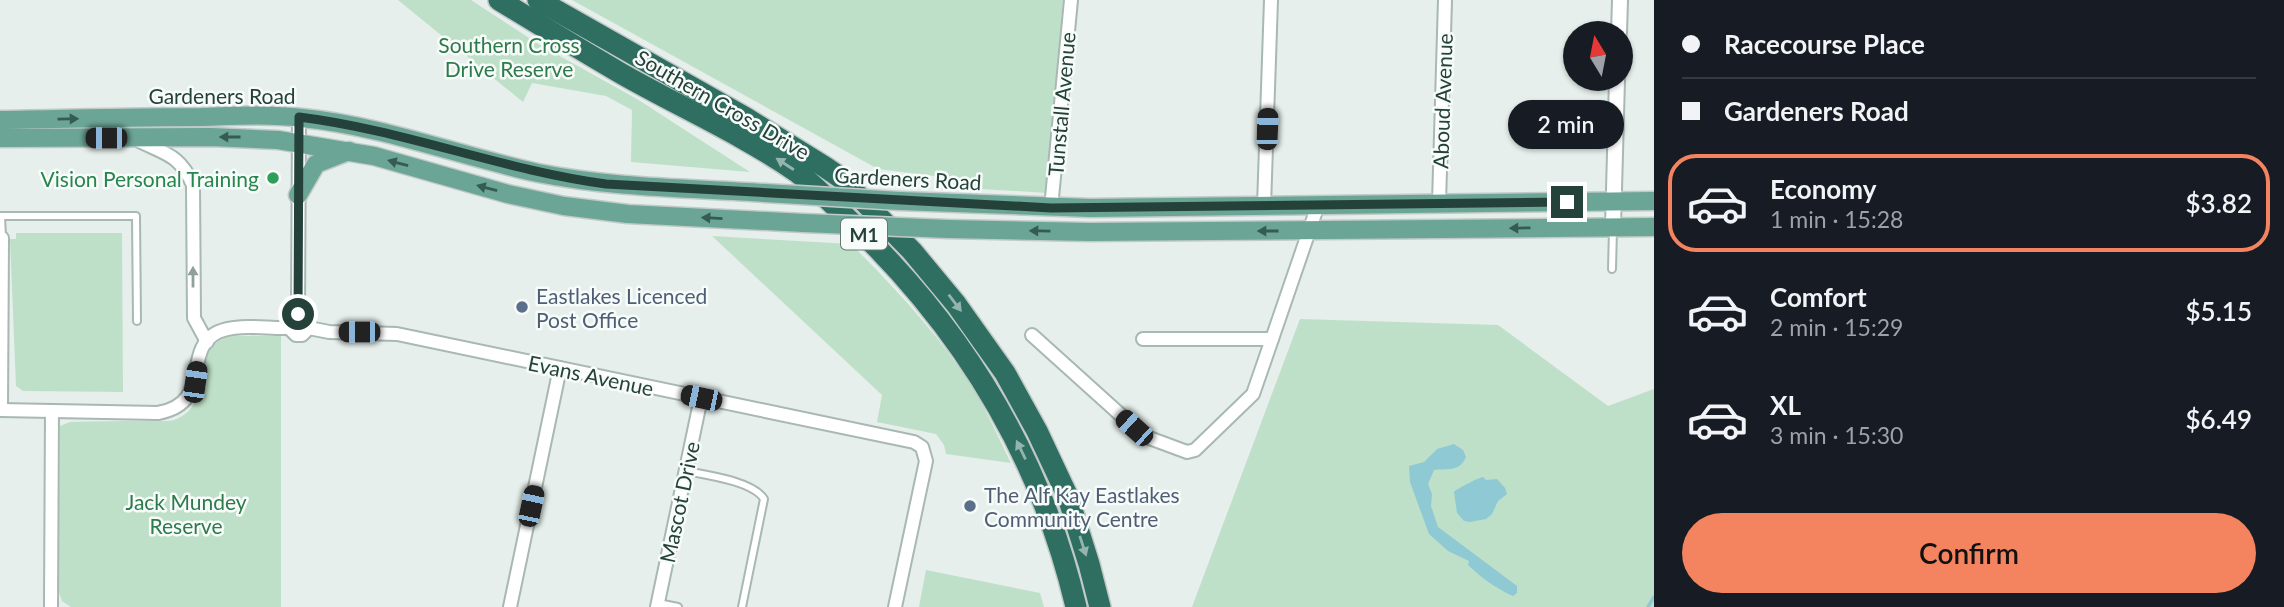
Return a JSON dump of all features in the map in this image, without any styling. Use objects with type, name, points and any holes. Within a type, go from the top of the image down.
[{"type":"highway","name":"Southern Cross Drive","points":[[499,0],[623,75],[699,114],[801,175],[878,248],[950,334],[1005,416],[1039,488],[1061,550],[1076,607]]},
{"type":"highway","name":"Southern Cross Drive","points":[[538,0],[746,118],[833,172],[912,251],[956,304],[998,363],[1038,431],[1068,498],[1100,607]]},
{"type":"main road","name":"Gardeners Road","points":[[0,120],[299,117],[376,131],[495,162],[606,184],[900,201],[1051,208],[1654,201]]},
{"type":"main road","name":"Gardeners Road","points":[[0,138],[243,137],[298,142],[349,151],[508,194],[564,206],[628,214],[948,229],[1090,232],[1654,227]]},
{"type":"main road","points":[[298,195],[316,164],[349,151]]},
{"type":"street","name":"Tunstall Avenue","points":[[1051,208],[1071,0]]},
{"type":"street","points":[[1264,206],[1271,0]]},
{"type":"street","name":"Aboud Avenue","points":[[1439,203],[1445,0]]},
{"type":"street","points":[[1619,21],[1620,0]]},
{"type":"street","points":[[1613,227],[1618,91]]},
{"type":"street","points":[[298,314],[299,117]]},
{"type":"street","points":[[133,138],[177,158],[186,168],[193,184],[194,317],[207,342]]},
{"type":"street","points":[[1032,335],[1144,436],[1187,452],[1195,450],[1253,394],[1318,205]]},
{"type":"street","points":[[2,238],[0,410],[169,411],[190,395],[199,355],[217,333],[226,330],[289,328]]},
{"type":"street","points":[[298,314],[307,318],[309,328],[299,335],[289,328],[290,319],[298,314]]},
{"type":"street","name":"Evans Avenue","points":[[309,328],[329,332],[397,334],[914,442],[922,447],[926,461],[895,607]]},
{"type":"street","points":[[1143,339],[1272,339]]},
{"type":"street","points":[[510,607],[560,368]]},
{"type":"street","name":"Mascot Drive","points":[[658,605],[701,398]]},
{"type":"street","points":[[51,607],[52,411]]},
{"type":"lane","points":[[2,238],[1,216],[136,216],[137,321]]},
{"type":"lane","points":[[1612,269],[1613,227]]},
{"type":"lane","points":[[686,471],[723,479],[757,491],[764,499],[742,607]]},
{"type":"lane","points":[[658,605],[678,607]]},
{"type":"green space","name":"Southern Cross Drive Reserve","points":[[398,0],[471,0],[540,45],[637,99],[750,172],[631,162],[632,110],[606,96],[532,83],[523,102]]},
{"type":"green space","points":[[572,0],[1063,0],[1047,193],[965,188],[965,180],[878,169]]},
{"type":"green space","points":[[16,233],[122,233],[123,392],[23,391],[16,386],[10,239],[16,239]]},
{"type":"green space","points":[[712,236],[851,244],[901,296],[961,370],[979,399],[1011,463],[946,454],[944,445],[936,434],[877,422],[882,395]]},
{"type":"green space","points":[[1300,319],[1498,325],[1608,406],[1654,389],[1654,607],[1192,607]]},
{"type":"green space","name":"Jack Mundey Reserve","points":[[230,336],[281,336],[281,607],[71,607],[62,601],[58,590],[60,426],[70,422],[174,420],[187,412],[195,402],[206,354],[215,344]]},
{"type":"green space","points":[[926,570],[1040,593],[1044,607],[919,607]]},
{"type":"water","points":[[1454,444],[1463,450],[1466,457],[1463,462],[1452,469],[1434,470],[1428,484],[1438,527],[1517,586],[1517,593],[1513,596],[1489,582],[1468,565],[1469,561],[1448,551],[1429,534],[1410,482],[1409,466],[1424,462],[1437,449]]},
{"type":"water","points":[[1483,477],[1486,480],[1497,479],[1507,494],[1498,501],[1492,514],[1486,519],[1464,521],[1457,513],[1454,492]]},
{"type":"waterway","points":[[1648,607],[1654,597]]},
{"type":"place","name":"Vision Personal Training","points":[[273,178]]},
{"type":"place","name":"Eastlakes Licenced Post Office","points":[[522,307]]},
{"type":"place","name":"The Alf Kay Eastlakes Community Centre","points":[[970,506]]},
{"type":"route","points":[[298,314],[299,117],[400,136],[538,173],[606,184],[1051,208],[1567,202]]}]
